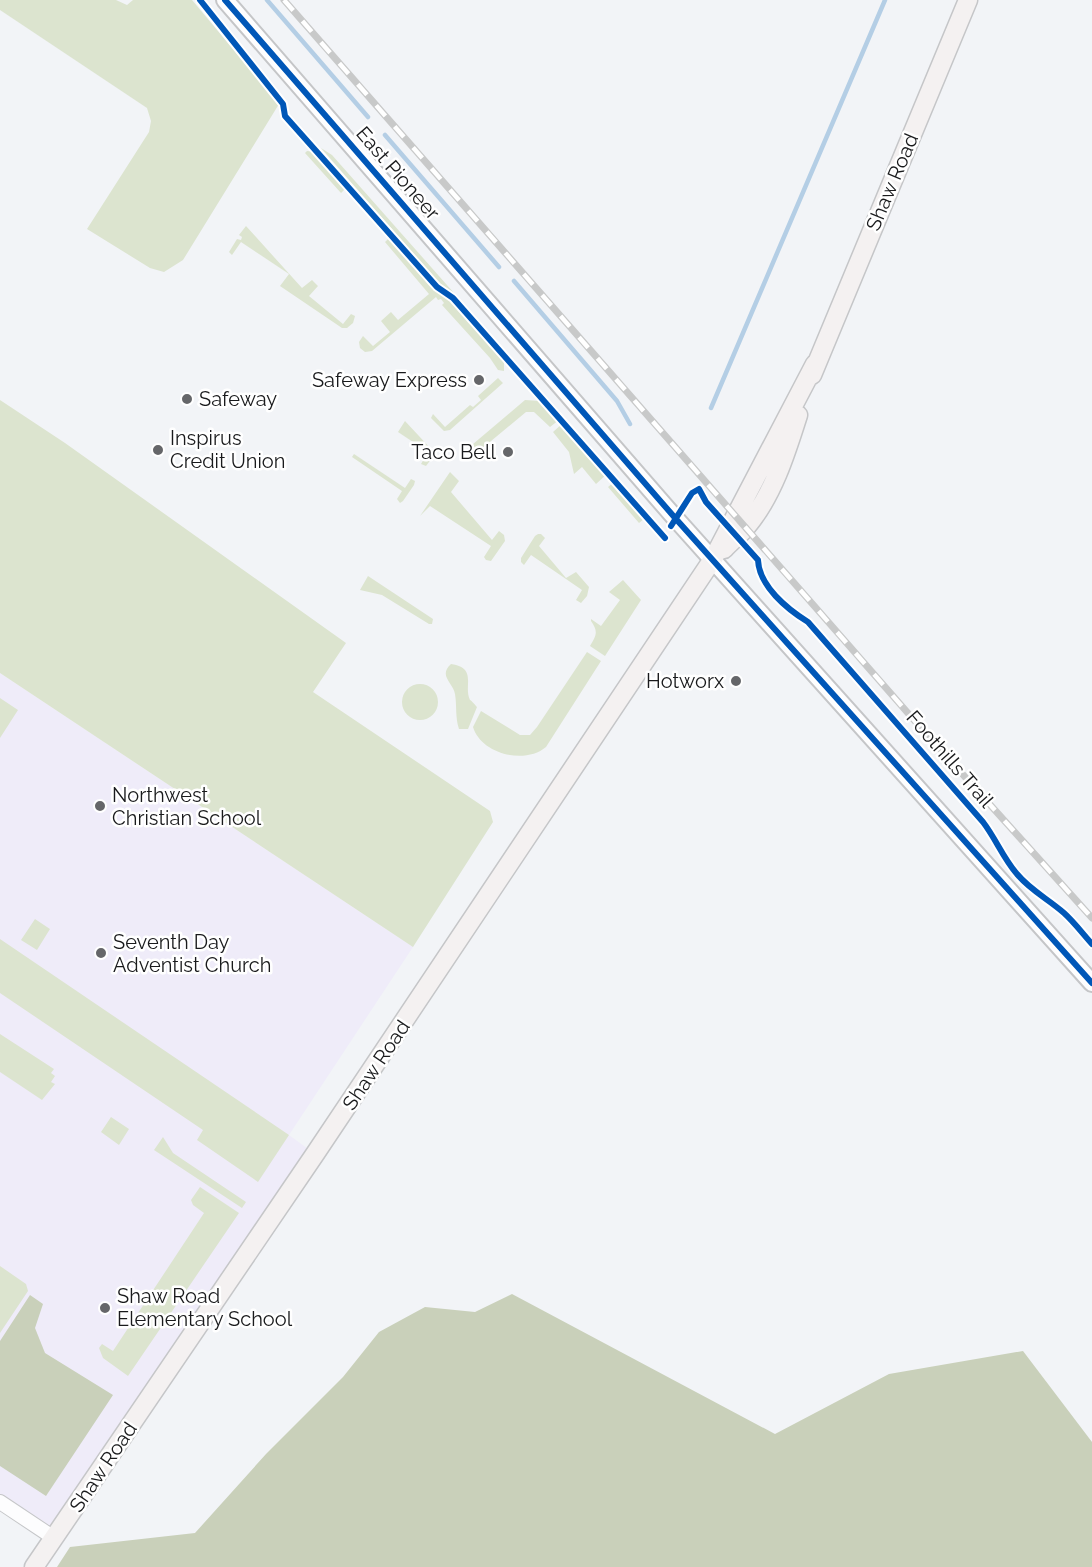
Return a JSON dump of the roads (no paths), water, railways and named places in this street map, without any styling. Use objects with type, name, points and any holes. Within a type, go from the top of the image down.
[{"type":"main road","name":"Shaw Road","points":[[34,1567],[309,1164],[712,560],[747,527],[771,486],[789,444],[815,364],[968,0]]},
{"type":"street","name":"East Pioneer","points":[[225,0],[712,560]]},
{"type":"street","points":[[712,560],[1092,983]]},
{"type":"street","points":[[0,1502],[54,1538]]},
{"type":"waterway","points":[[267,0],[368,117]]},
{"type":"waterway","points":[[711,408],[885,0]]},
{"type":"waterway","points":[[385,135],[499,267]]},
{"type":"waterway","points":[[514,281],[617,401],[630,424]]},
{"type":"railway","points":[[284,0],[921,728],[1092,918]]},
{"type":"place","name":"Safeway Express","points":[[479,380]]},
{"type":"place","name":"Safeway","points":[[187,399]]},
{"type":"place","name":"Inspirus Credit Union","points":[[158,450]]},
{"type":"place","name":"Taco Bell","points":[[508,452]]},
{"type":"place","name":"Hotworx","points":[[736,681]]},
{"type":"place","name":"Northwest Christian School","points":[[100,806]]},
{"type":"place","name":"Seventh Day Adventist Church","points":[[101,953]]},
{"type":"place","name":"Shaw Road Elementary School","points":[[105,1308]]}]
